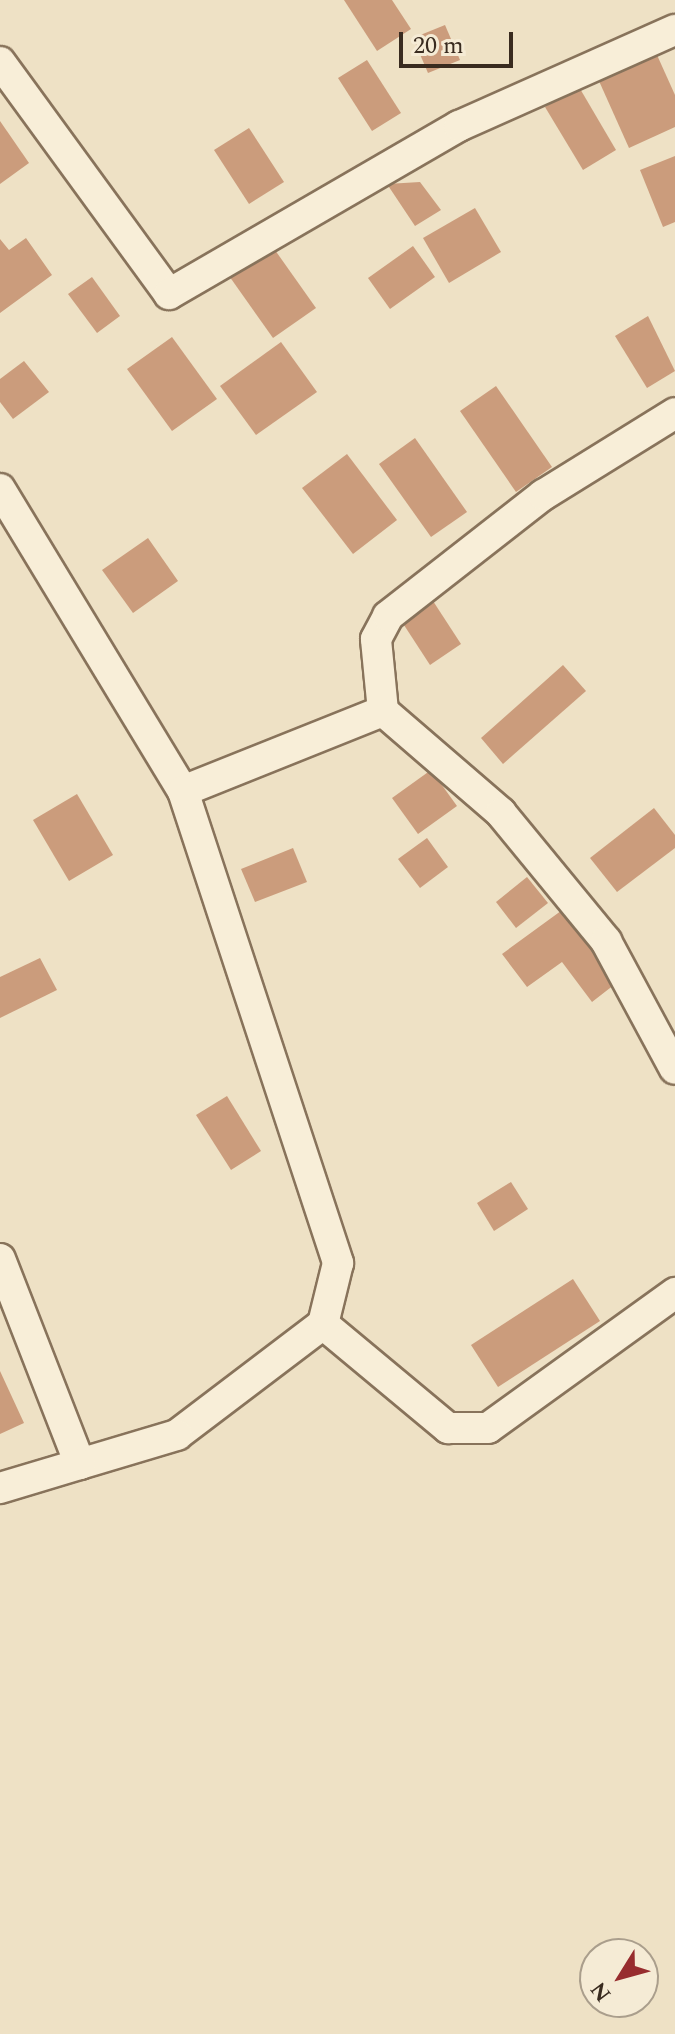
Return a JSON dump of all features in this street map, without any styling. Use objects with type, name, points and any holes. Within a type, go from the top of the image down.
[{"type":"street","points":[[0,62],[169,294],[459,126],[675,30]]},
{"type":"street","points":[[675,413],[543,495],[388,616],[376,639],[383,711],[501,813],[596,929],[675,1069]]},
{"type":"street","points":[[0,489],[183,791],[338,1263],[323,1324],[177,1435],[0,1488]]},
{"type":"street","points":[[183,791],[383,711]]},
{"type":"street","points":[[0,1259],[80,1464]]},
{"type":"street","points":[[323,1324],[448,1428],[488,1428],[675,1293]]},
{"type":"building","points":[[344,0],[392,0],[411,29],[377,51]]},
{"type":"building","points":[[445,25],[460,60],[428,73],[413,38]]},
{"type":"building","points":[[657,55],[675,95],[675,127],[629,148],[599,81]]},
{"type":"building","points":[[367,60],[401,113],[372,131],[338,78]]},
{"type":"building","points":[[579,87],[616,150],[583,170],[545,107]]},
{"type":"building","points":[[0,121],[29,163],[0,184]]},
{"type":"building","points":[[249,128],[284,182],[249,204],[214,150]]},
{"type":"building","points":[[675,156],[675,222],[663,227],[640,170]]},
{"type":"building","points":[[420,182],[441,210],[415,226],[387,184]]},
{"type":"building","points":[[475,208],[501,252],[449,283],[423,238]]},
{"type":"building","points":[[26,238],[52,275],[0,313],[0,239],[9,250]]},
{"type":"building","points":[[270,243],[316,308],[273,338],[227,273]]},
{"type":"building","points":[[413,246],[435,277],[390,309],[368,278]]},
{"type":"building","points":[[92,277],[120,316],[97,333],[68,294]]},
{"type":"building","points":[[648,316],[675,371],[647,388],[615,336]]},
{"type":"building","points":[[172,337],[217,399],[172,431],[127,369]]},
{"type":"building","points":[[281,342],[317,392],[256,435],[220,386]]},
{"type":"building","points":[[24,361],[49,392],[13,419],[0,402],[0,379]]},
{"type":"building","points":[[496,386],[552,467],[516,492],[460,411]]},
{"type":"building","points":[[415,438],[467,512],[431,537],[379,464]]},
{"type":"building","points":[[347,454],[397,520],[353,554],[302,488]]},
{"type":"building","points":[[148,538],[178,581],[133,613],[102,570]]},
{"type":"building","points":[[433,601],[461,644],[430,665],[402,622]]},
{"type":"building","points":[[563,665],[586,691],[503,764],[481,738]]},
{"type":"building","points":[[431,770],[457,806],[418,834],[392,798]]},
{"type":"building","points":[[77,794],[113,855],[69,881],[33,820]]},
{"type":"building","points":[[654,808],[675,835],[675,848],[617,892],[590,858]]},
{"type":"building","points":[[427,838],[448,867],[420,888],[398,859]]},
{"type":"building","points":[[293,848],[307,882],[255,902],[241,869]]},
{"type":"building","points":[[527,877],[548,903],[516,928],[496,902]]},
{"type":"building","points":[[565,908],[619,981],[592,1002],[562,962],[527,987],[502,954]]},
{"type":"building","points":[[40,958],[57,990],[0,1018],[0,977]]},
{"type":"building","points":[[227,1096],[261,1151],[231,1170],[196,1115]]},
{"type":"building","points":[[511,1182],[528,1209],[494,1231],[477,1203]]},
{"type":"building","points":[[573,1279],[600,1321],[498,1387],[471,1345]]},
{"type":"building","points":[[0,1371],[24,1423],[0,1434]]}]
